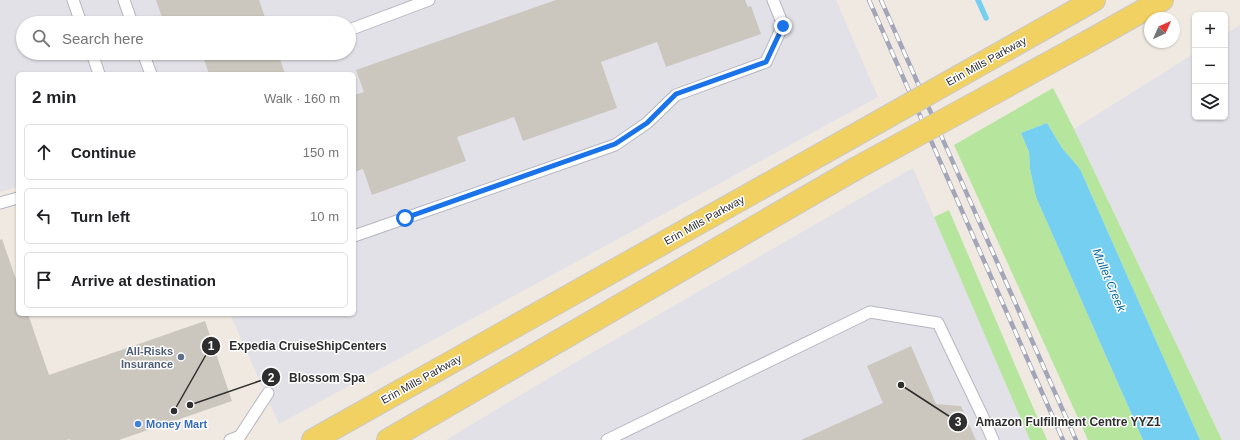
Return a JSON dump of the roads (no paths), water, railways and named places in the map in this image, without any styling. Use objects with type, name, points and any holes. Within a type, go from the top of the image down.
[{"type":"main road","name":"Erin Mills Parkway","points":[[313,440],[1094,0]]},
{"type":"main road","points":[[388,440],[856,169],[1162,0]]},
{"type":"lane","points":[[73,0],[79,16]]},
{"type":"lane","points":[[124,0],[130,16]]},
{"type":"lane","points":[[356,27],[429,0]]},
{"type":"lane","points":[[356,235],[615,144],[647,123],[676,94],[766,62],[783,26],[773,0]]},
{"type":"lane","points":[[94,60],[98,72]]},
{"type":"lane","points":[[145,60],[149,72]]},
{"type":"lane","points":[[0,204],[16,199]]},
{"type":"lane","points":[[607,440],[870,312],[938,323],[993,440]]},
{"type":"lane","points":[[230,440],[240,436],[268,393]]},
{"type":"water","points":[[1047,123],[1062,148],[1080,169],[1200,440],[1143,440],[1036,197],[1030,169],[1029,152],[1021,133]]},
{"type":"waterway","name":"Mullet Creek","points":[[978,0],[986,18]]},
{"type":"railway","points":[[869,0],[1063,440]]},
{"type":"railway","points":[[881,0],[1076,440]]},
{"type":"place","name":"All-Risks Insurance","points":[[181,357]]},
{"type":"place","name":"Amazon Fulfillment Centre YYZ1","points":[[901,385]]},
{"type":"place","name":"Blossom Spa","points":[[190,405]]},
{"type":"place","name":"Expedia CruiseShipCenters","points":[[174,411]]},
{"type":"place","name":"Money Mart","points":[[138,424]]}]
